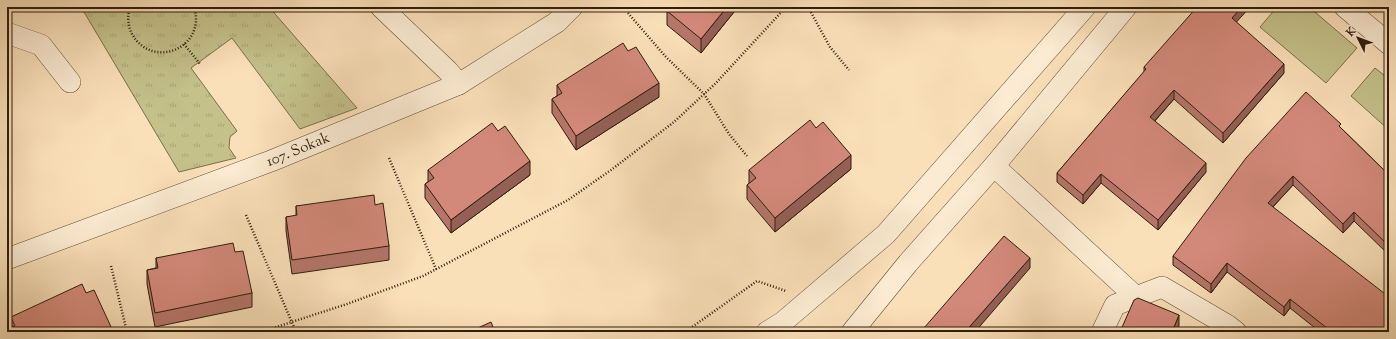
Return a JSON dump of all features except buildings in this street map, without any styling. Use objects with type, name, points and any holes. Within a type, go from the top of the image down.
[{"type":"street","points":[[381,7],[448,71],[459,84]]},
{"type":"street","name":"107. Sokak","points":[[7,259],[271,161],[459,84],[557,22],[572,7]]},
{"type":"street","points":[[767,332],[783,322],[886,234],[1085,7]]},
{"type":"street","points":[[852,332],[908,263],[994,166],[1126,7]]},
{"type":"street","points":[[1358,11],[1389,44]]},
{"type":"street","points":[[7,33],[41,45],[70,82]]},
{"type":"street","points":[[994,166],[1136,297]]},
{"type":"street","points":[[1102,332],[1114,305],[1162,287],[1227,325],[1236,332]]},
{"type":"path","points":[[130,7],[128,20],[130,30],[135,40],[152,52],[163,53],[174,51],[191,37],[196,26],[196,14],[194,7]]},
{"type":"path","points":[[261,332],[347,304],[423,276],[568,200],[611,170],[674,122],[704,94],[773,23],[786,7]]},
{"type":"path","points":[[808,7],[830,47],[849,70]]},
{"type":"path","points":[[628,13],[665,56],[704,94],[729,134],[747,156]]},
{"type":"path","points":[[184,44],[200,64]]},
{"type":"path","points":[[389,158],[436,269]]},
{"type":"path","points":[[246,215],[296,332]]},
{"type":"path","points":[[111,266],[127,332]]},
{"type":"path","points":[[685,332],[757,281],[783,291],[789,291]]},
{"type":"green space","points":[[81,7],[269,7],[357,108],[300,129],[232,38],[191,68],[237,131],[230,137],[229,148],[236,158],[179,172]]},
{"type":"green space","points":[[1277,7],[1309,7],[1357,48],[1326,83],[1260,27]]},
{"type":"green space","points":[[1375,68],[1389,79],[1389,130],[1351,96]]}]
